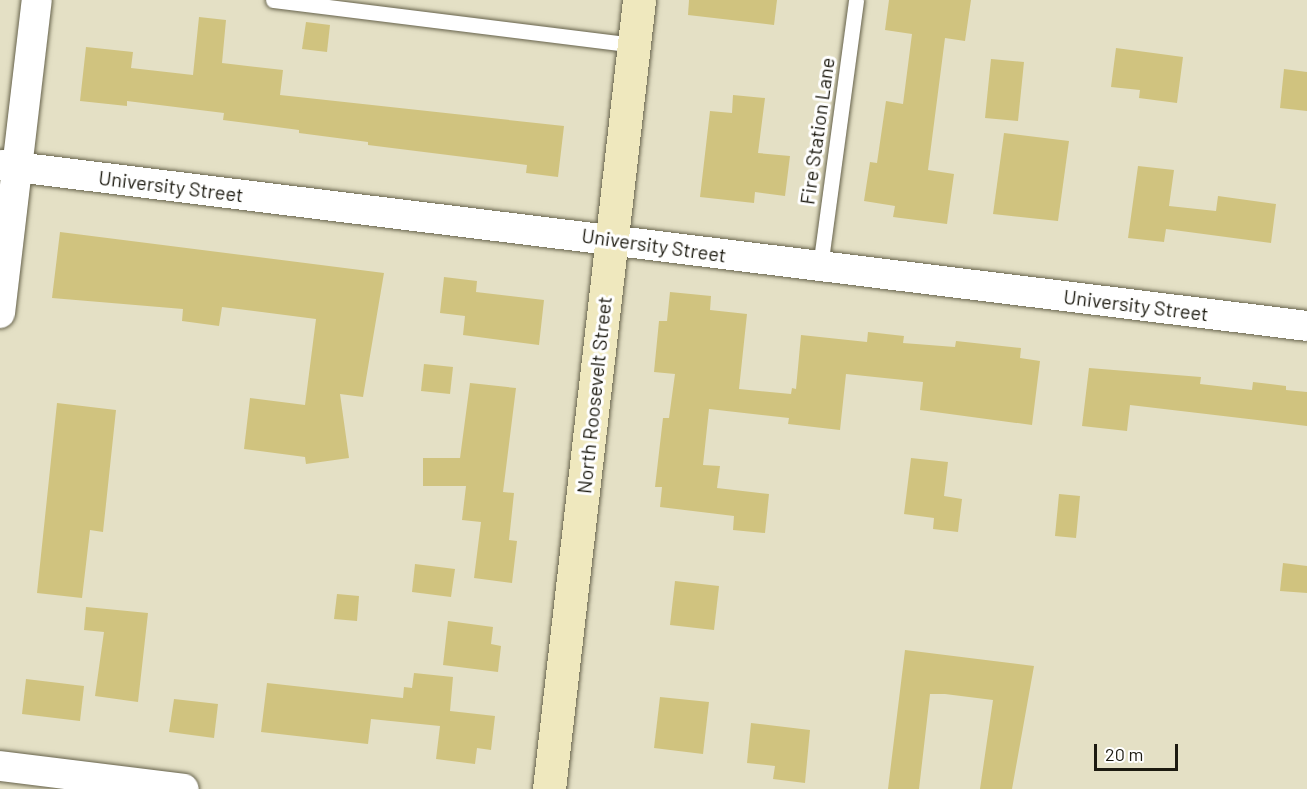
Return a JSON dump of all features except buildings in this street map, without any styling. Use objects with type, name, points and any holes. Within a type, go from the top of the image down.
[{"type":"main road","name":"North Roosevelt Street","points":[[549,789],[639,0]]},
{"type":"street","points":[[0,313],[9,166],[37,0]]},
{"type":"street","name":"University Street","points":[[9,166],[1307,326]]},
{"type":"street","points":[[0,766],[184,789]]},
{"type":"lane","points":[[273,0],[634,45]]},
{"type":"lane","name":"Fire Station Lane","points":[[820,267],[856,0]]}]
